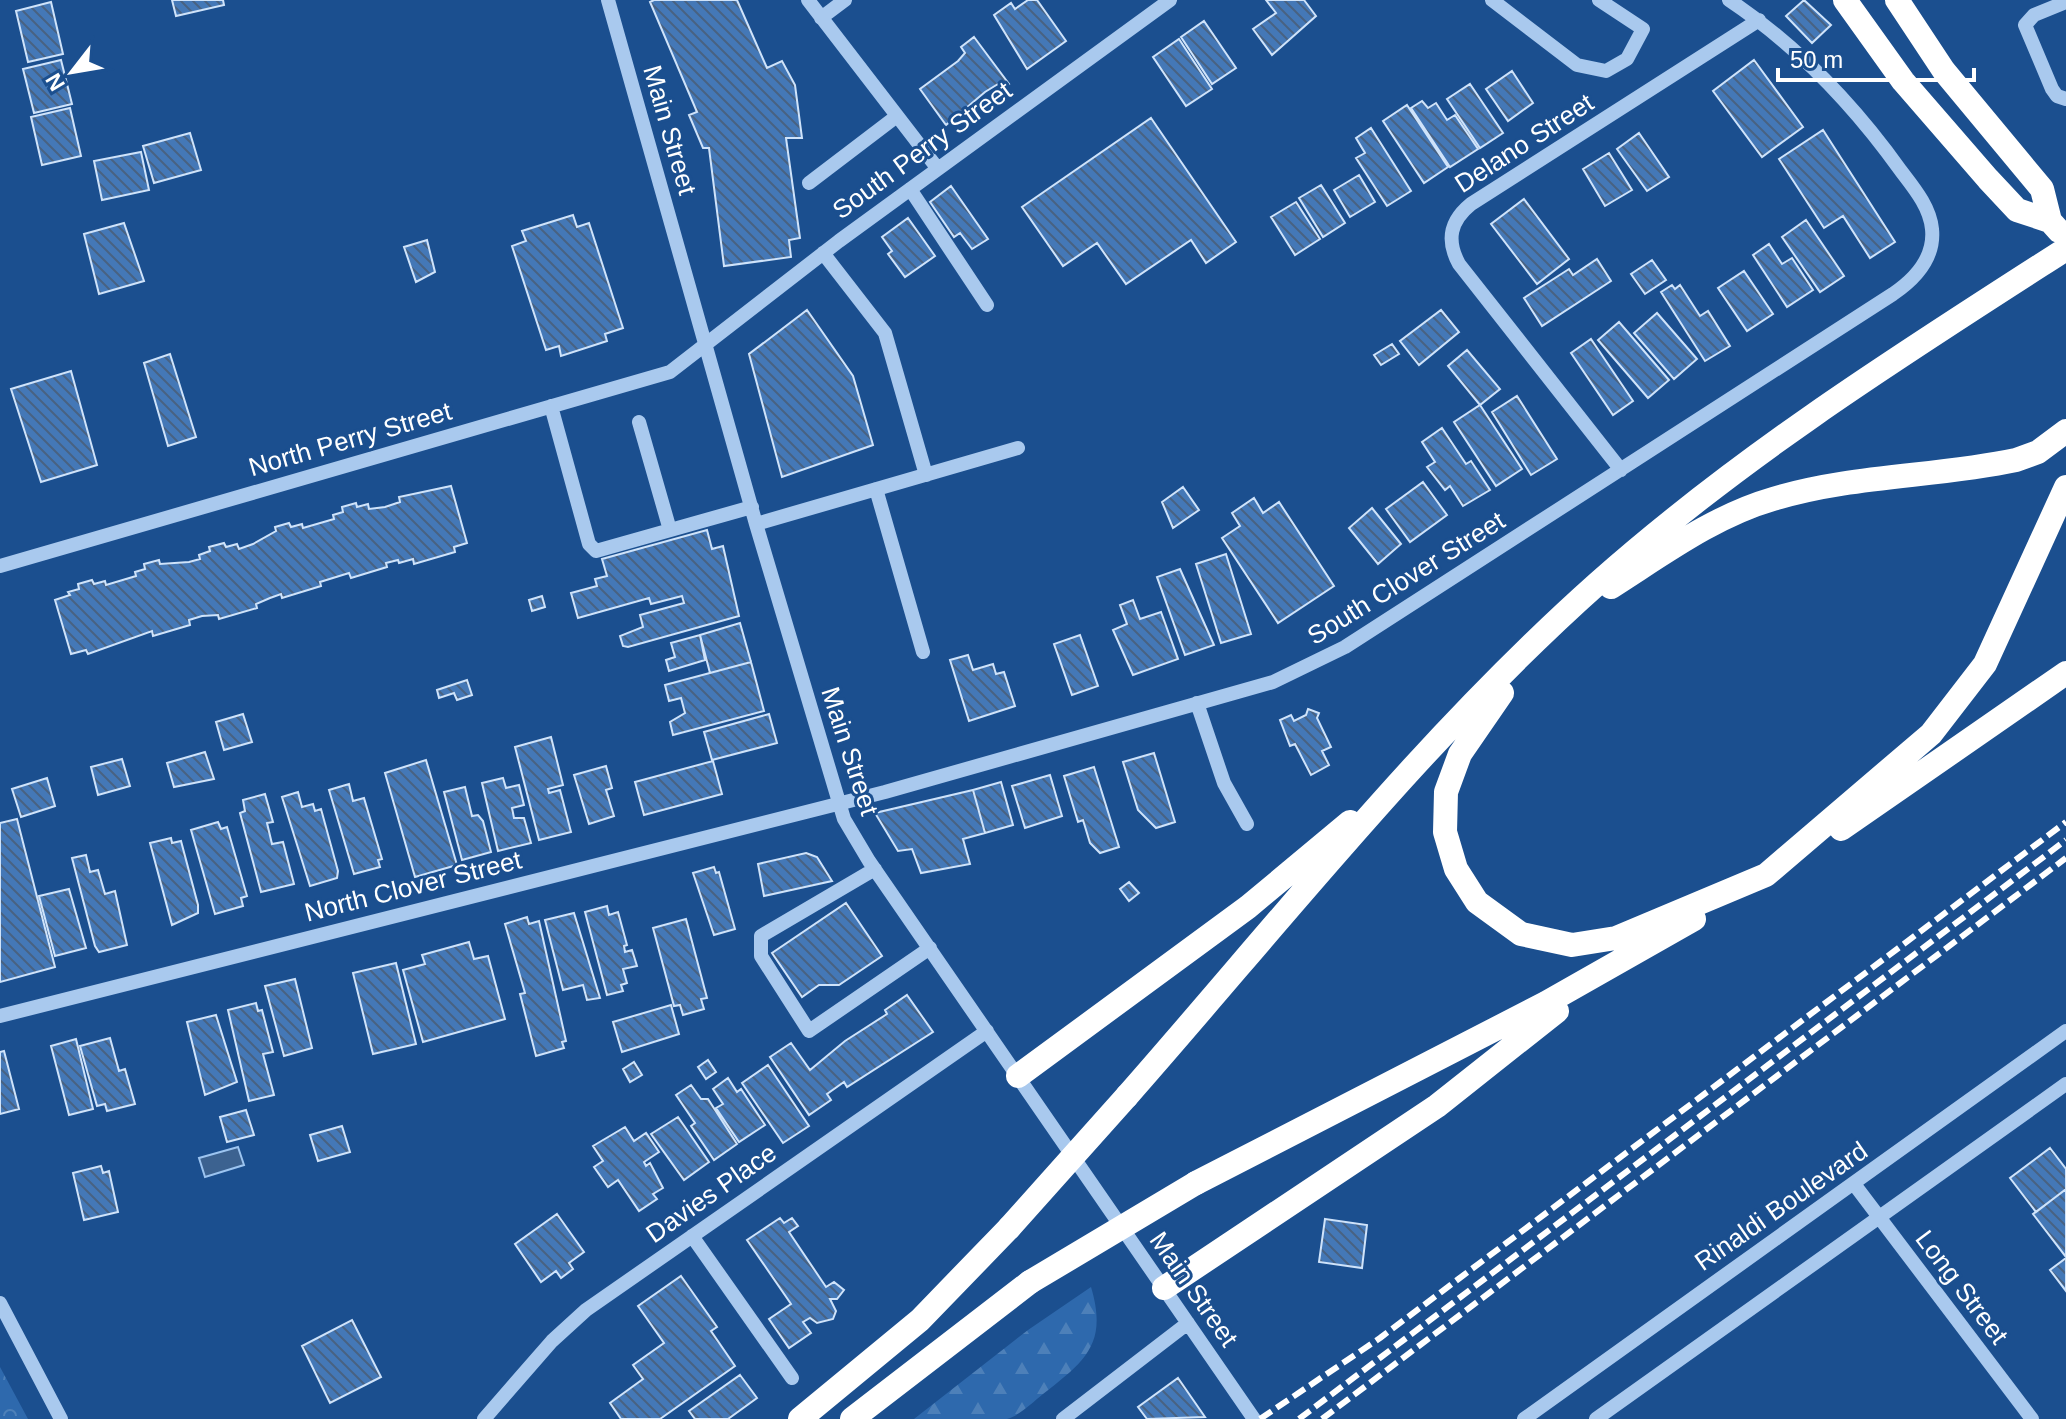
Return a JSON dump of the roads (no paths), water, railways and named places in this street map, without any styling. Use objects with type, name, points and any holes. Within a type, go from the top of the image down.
[{"type":"highway","points":[[1845,0],[1903,81],[1988,179],[2017,210],[2050,221]]},
{"type":"highway","points":[[1897,0],[1959,91],[2042,189],[2050,221],[2066,239]]},
{"type":"highway","points":[[800,1419],[920,1320],[1009,1228],[1427,754],[1560,618],[1629,555],[1740,467],[1886,365],[2066,249]]},
{"type":"highway","points":[[1560,618],[1704,529],[1754,505],[1827,486],[2016,460],[2038,452],[2066,431]]},
{"type":"highway","points":[[1539,638],[1460,754],[1446,792],[1445,832],[1449,851],[1477,902],[1505,925],[1530,937],[1556,944],[1588,944],[1616,938],[1766,875],[1915,749],[1959,701],[2006,623],[2066,487]]},
{"type":"highway","points":[[852,1419],[1030,1282],[1196,1183],[1629,957],[1915,780],[2066,673]]},
{"type":"highway","points":[[1018,1076],[1277,884],[1427,754]]},
{"type":"highway","points":[[1164,1288],[1437,1106],[1629,957]]},
{"type":"street","name":"Main Street","points":[[608,0],[838,804],[875,869],[1254,1419]]},
{"type":"street","points":[[808,0],[938,169]]},
{"type":"street","points":[[821,18],[845,0]]},
{"type":"street","name":"South Perry Street","points":[[705,344],[823,253],[1170,0]]},
{"type":"street","points":[[1492,0],[1577,65],[1606,71],[1627,59],[1643,29],[1636,21],[1599,0]]},
{"type":"street","points":[[1729,0],[1759,20]]},
{"type":"street","points":[[2066,2],[2034,15],[2025,25],[2052,89],[2057,96],[2066,99]]},
{"type":"street","name":"South Clover Street","points":[[838,804],[1273,682],[1322,660],[1904,287],[1920,272],[1930,252],[1932,228],[1929,216],[1901,171],[1835,90],[1759,20]]},
{"type":"street","name":"Delano Street","points":[[1621,470],[1459,264],[1451,243],[1454,222],[1471,204],[1759,20]]},
{"type":"street","points":[[809,183],[897,116]]},
{"type":"street","points":[[910,189],[987,305]]},
{"type":"street","points":[[823,253],[885,333],[926,475]]},
{"type":"street","name":"North Perry Street","points":[[0,566],[670,372],[705,344]]},
{"type":"street","points":[[551,406],[589,544],[596,551],[752,507]]},
{"type":"street","points":[[639,422],[670,530]]},
{"type":"street","points":[[756,524],[1018,448]]},
{"type":"street","points":[[876,489],[923,652]]},
{"type":"street","points":[[1197,703],[1224,783],[1247,824]]},
{"type":"street","name":"North Clover Street","points":[[0,1016],[838,804]]},
{"type":"street","points":[[875,869],[761,936],[761,956],[809,1031],[930,948]]},
{"type":"street","name":"Davies Place","points":[[484,1419],[567,1325],[987,1031]]},
{"type":"street","name":"Rinaldi Boulevard","points":[[1524,1419],[2066,1031]]},
{"type":"street","points":[[1596,1419],[2066,1084]]},
{"type":"street","name":"Long Street","points":[[1854,1184],[2032,1419]]},
{"type":"street","points":[[692,1236],[792,1378]]},
{"type":"street","points":[[0,1303],[61,1419]]},
{"type":"street","points":[[1063,1419],[1188,1323]]},
{"type":"railway","points":[[1260,1419],[1380,1338],[2066,822]]},
{"type":"railway","points":[[1299,1419],[2066,840]]},
{"type":"railway","points":[[1322,1419],[2066,858]]}]
